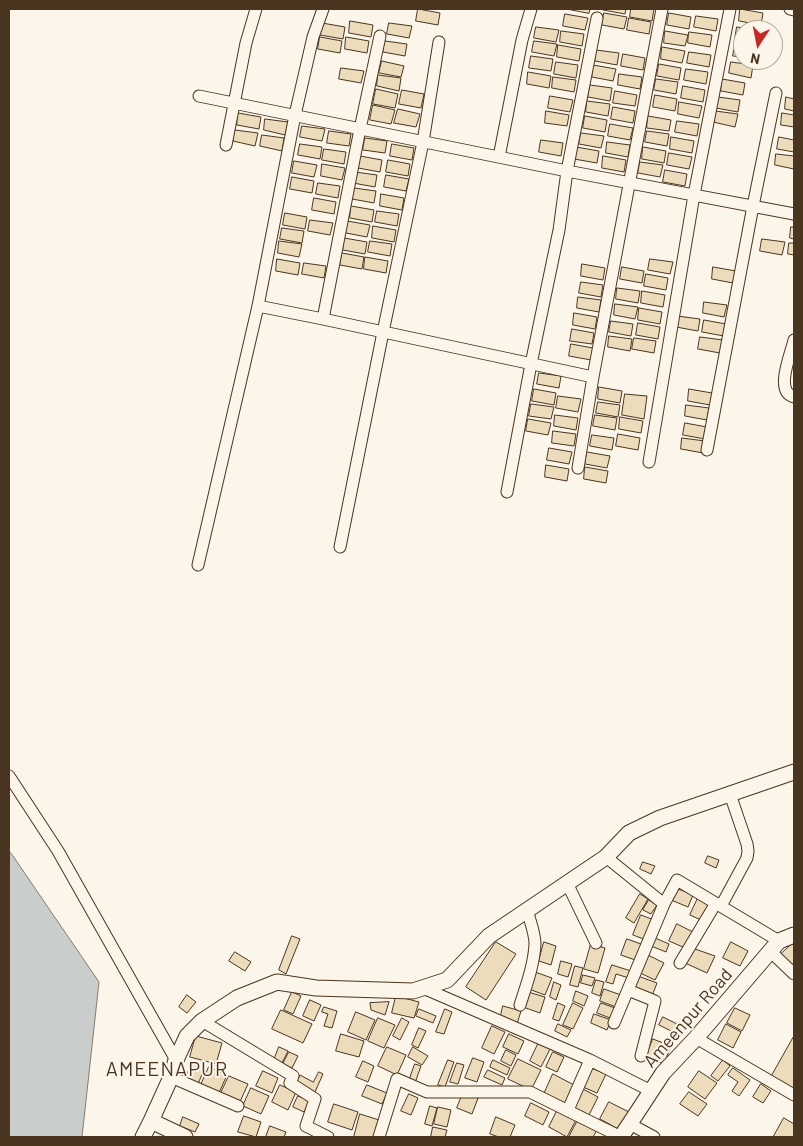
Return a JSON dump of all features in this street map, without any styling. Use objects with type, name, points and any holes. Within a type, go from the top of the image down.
[{"type":"street","points":[[226,145],[246,43],[256,9]]},
{"type":"street","points":[[198,565],[258,306],[295,115],[313,37],[324,9]]},
{"type":"street","points":[[499,157],[522,40],[531,9]]},
{"type":"street","points":[[578,468],[593,377],[662,9]]},
{"type":"street","points":[[649,462],[694,195],[730,9]]},
{"type":"street","points":[[790,9],[794,10]]},
{"type":"street","points":[[507,492],[559,230],[567,171],[597,18]]},
{"type":"street","points":[[324,319],[360,129],[380,36]]},
{"type":"street","points":[[340,547],[382,332],[423,142],[439,42]]},
{"type":"street","points":[[707,450],[776,92]]},
{"type":"street","points":[[199,96],[567,171],[794,214]]},
{"type":"street","points":[[258,306],[593,377]]},
{"type":"street","points":[[794,340],[784,379],[787,393],[794,397]]},
{"type":"street","points":[[143,1137],[171,1077],[176,1060],[187,1036],[202,1021],[236,998],[277,982],[316,988],[413,991],[447,980],[489,936],[606,857],[629,833],[660,818],[794,772]]},
{"type":"street","points":[[9,776],[58,851],[176,1060]]},
{"type":"street","points":[[680,963],[747,858],[747,844],[730,794]]},
{"type":"street","points":[[606,857],[664,904]]},
{"type":"street","points":[[614,1023],[664,904],[677,880],[718,905],[774,946],[794,974]]},
{"type":"street","points":[[567,884],[596,943]]},
{"type":"street","points":[[520,1005],[535,944],[527,910]]},
{"type":"street","points":[[774,946],[794,936]]},
{"type":"street","name":"Ameenpur Road","points":[[624,1133],[663,1073],[696,1038],[774,946]]},
{"type":"street","points":[[423,988],[590,1060],[651,1091]]},
{"type":"street","points":[[628,990],[655,1001],[641,1056]]},
{"type":"street","points":[[202,1021],[293,1076],[290,1083],[315,1099],[306,1126],[328,1137]]},
{"type":"street","points":[[696,1038],[794,1095]]},
{"type":"street","points":[[568,1110],[590,1060]]},
{"type":"street","points":[[171,1077],[238,1106]]},
{"type":"street","points":[[379,1137],[396,1079],[427,1092],[530,1092],[624,1133],[654,1137]]},
{"type":"street","points":[[151,1121],[185,1137]]},
{"type":"shaded area","points":[[9,851],[99,982],[82,1137],[9,1137]]},
{"type":"building","points":[[418,9],[440,13],[438,25],[416,21]]},
{"type":"building","points":[[567,9],[590,9],[589,13]]},
{"type":"building","points":[[603,9],[626,9],[625,14]]},
{"type":"building","points":[[631,9],[654,9],[652,21],[630,17]]},
{"type":"building","points":[[740,9],[763,13],[762,20],[739,20]]},
{"type":"building","points":[[604,13],[627,17],[624,29],[602,25]]},
{"type":"building","points":[[669,13],[691,17],[689,29],[667,25]]},
{"type":"building","points":[[565,14],[588,18],[585,30],[563,26]]},
{"type":"building","points":[[696,16],[718,19],[716,31],[694,27]]},
{"type":"building","points":[[629,18],[651,22],[649,34],[627,30]]},
{"type":"building","points":[[350,21],[373,25],[371,37],[349,33]]},
{"type":"building","points":[[322,23],[345,27],[343,39],[320,35]]},
{"type":"building","points":[[389,23],[412,26],[409,38],[387,34]]},
{"type":"building","points":[[536,27],[559,30],[556,42],[534,38]]},
{"type":"building","points":[[561,31],[584,34],[582,46],[560,42]]},
{"type":"building","points":[[665,31],[688,35],[685,46],[664,43]]},
{"type":"building","points":[[689,32],[712,35],[710,47],[688,43]]},
{"type":"building","points":[[320,37],[342,41],[340,53],[318,49]]},
{"type":"building","points":[[346,37],[369,41],[367,53],[345,49]]},
{"type":"building","points":[[385,41],[407,44],[405,56],[383,52]]},
{"type":"building","points":[[534,41],[557,44],[554,56],[532,52]]},
{"type":"building","points":[[558,45],[581,49],[579,61],[557,57]]},
{"type":"building","points":[[662,47],[685,51],[682,63],[661,59]]},
{"type":"building","points":[[596,50],[619,53],[617,65],[595,61]]},
{"type":"building","points":[[689,52],[711,55],[709,67],[687,63]]},
{"type":"building","points":[[623,54],[645,58],[643,70],[621,66]]},
{"type":"building","points":[[531,56],[553,59],[551,71],[529,68]]},
{"type":"building","points":[[382,61],[404,66],[401,77],[379,73]]},
{"type":"building","points":[[556,62],[578,65],[576,78],[554,74]]},
{"type":"building","points":[[731,62],[733,62],[733,70],[752,70],[751,78],[729,73]]},
{"type":"building","points":[[659,64],[681,68],[679,80],[657,76]]},
{"type":"building","points":[[593,65],[616,69],[613,81],[592,77]]},
{"type":"building","points":[[341,68],[364,71],[361,83],[339,79]]},
{"type":"building","points":[[686,69],[708,72],[706,84],[684,80]]},
{"type":"building","points":[[528,72],[551,76],[549,88],[527,84]]},
{"type":"building","points":[[619,74],[642,77],[640,89],[618,85]]},
{"type":"building","points":[[378,75],[401,78],[399,91],[377,86]]},
{"type":"building","points":[[553,77],[576,80],[574,92],[552,88]]},
{"type":"building","points":[[656,79],[678,82],[676,94],[654,90]]},
{"type":"building","points":[[722,79],[745,83],[743,95],[721,91]]},
{"type":"building","points":[[590,85],[612,88],[610,101],[588,97]]},
{"type":"building","points":[[683,86],[705,90],[703,102],[681,98]]},
{"type":"building","points":[[376,89],[398,94],[395,108],[373,104]]},
{"type":"building","points":[[402,90],[424,94],[421,108],[399,104]]},
{"type":"building","points":[[615,91],[637,95],[635,106],[613,103]]},
{"type":"building","points":[[655,95],[677,99],[675,111],[653,107]]},
{"type":"building","points":[[550,96],[573,100],[570,112],[548,108]]},
{"type":"building","points":[[718,97],[740,100],[738,112],[716,108]]},
{"type":"building","points":[[786,97],[794,99],[794,111],[785,109]]},
{"type":"building","points":[[587,101],[610,104],[608,116],[586,112]]},
{"type":"building","points":[[679,102],[702,106],[699,118],[678,114]]},
{"type":"building","points":[[373,105],[395,110],[391,124],[370,120]]},
{"type":"building","points":[[613,107],[635,111],[633,123],[611,119]]},
{"type":"building","points":[[398,109],[420,114],[416,127],[394,123]]},
{"type":"building","points":[[546,111],[569,115],[567,126],[545,123]]},
{"type":"building","points":[[715,111],[738,114],[735,127],[713,122]]},
{"type":"building","points":[[238,113],[261,117],[259,129],[237,125]]},
{"type":"building","points":[[782,113],[794,115],[794,127],[781,125]]},
{"type":"building","points":[[585,116],[607,120],[605,132],[583,128]]},
{"type":"building","points":[[648,116],[671,120],[669,131],[647,128]]},
{"type":"building","points":[[265,119],[288,122],[285,135],[264,130]]},
{"type":"building","points":[[677,121],[699,124],[697,136],[675,132]]},
{"type":"building","points":[[610,124],[633,128],[630,140],[608,136]]},
{"type":"building","points":[[302,126],[325,129],[322,141],[300,137]]},
{"type":"building","points":[[235,130],[258,133],[255,146],[233,141]]},
{"type":"building","points":[[329,131],[351,134],[349,146],[327,143]]},
{"type":"building","points":[[647,131],[669,134],[667,146],[645,142]]},
{"type":"building","points":[[581,133],[604,136],[601,148],[579,144]]},
{"type":"building","points":[[262,135],[284,138],[282,151],[260,146]]},
{"type":"building","points":[[671,137],[694,141],[692,153],[670,149]]},
{"type":"building","points":[[779,137],[794,140],[794,152],[777,149]]},
{"type":"building","points":[[365,138],[387,141],[385,153],[363,150]]},
{"type":"building","points":[[541,140],[563,143],[561,156],[539,152]]},
{"type":"building","points":[[607,142],[630,145],[628,157],[606,153]]},
{"type":"building","points":[[300,144],[322,147],[320,159],[298,155]]},
{"type":"building","points":[[392,144],[414,148],[412,160],[390,156]]},
{"type":"building","points":[[576,147],[599,151],[597,163],[574,159]]},
{"type":"building","points":[[643,147],[666,151],[664,163],[642,159]]},
{"type":"building","points":[[324,149],[346,152],[344,164],[322,160]]},
{"type":"building","points":[[669,153],[692,157],[689,169],[667,165]]},
{"type":"building","points":[[776,154],[794,156],[794,169],[775,165]]},
{"type":"building","points":[[360,156],[382,160],[380,172],[358,168]]},
{"type":"building","points":[[603,156],[626,160],[624,172],[602,168]]},
{"type":"building","points":[[388,160],[410,164],[408,176],[386,172]]},
{"type":"building","points":[[294,161],[317,165],[314,177],[292,173]]},
{"type":"building","points":[[640,162],[663,165],[660,177],[638,173]]},
{"type":"building","points":[[322,164],[345,168],[342,180],[321,176]]},
{"type":"building","points":[[665,170],[687,174],[685,186],[663,182]]},
{"type":"building","points":[[355,172],[377,175],[375,187],[353,183]]},
{"type":"building","points":[[386,175],[409,179],[406,191],[384,187]]},
{"type":"building","points":[[292,177],[314,181],[312,193],[290,189]]},
{"type":"building","points":[[318,183],[340,186],[338,198],[316,194]]},
{"type":"building","points":[[354,188],[376,191],[374,203],[352,199]]},
{"type":"building","points":[[381,194],[404,198],[402,210],[380,206]]},
{"type":"building","points":[[314,198],[336,202],[334,214],[312,210]]},
{"type":"building","points":[[351,206],[374,210],[372,222],[350,218]]},
{"type":"building","points":[[377,211],[399,214],[397,226],[375,222]]},
{"type":"building","points":[[285,213],[307,217],[305,229],[283,225]]},
{"type":"building","points":[[310,220],[333,223],[330,235],[308,231]]},
{"type":"building","points":[[347,221],[370,225],[367,237],[346,233]]},
{"type":"building","points":[[373,226],[396,230],[394,242],[372,238]]},
{"type":"building","points":[[791,227],[794,227],[794,239],[790,238]]},
{"type":"building","points":[[282,228],[304,231],[302,243],[280,239]]},
{"type":"building","points":[[344,238],[367,242],[365,254],[343,250]]},
{"type":"building","points":[[762,239],[785,242],[782,255],[760,251]]},
{"type":"building","points":[[279,241],[302,244],[299,257],[278,253]]},
{"type":"building","points":[[370,241],[392,244],[390,256],[368,252]]},
{"type":"building","points":[[789,243],[794,243],[794,255],[788,254]]},
{"type":"building","points":[[342,253],[364,257],[362,269],[340,265]]},
{"type":"building","points":[[365,257],[388,261],[386,273],[364,269]]},
{"type":"building","points":[[277,259],[300,263],[298,275],[276,271]]},
{"type":"building","points":[[650,259],[673,262],[670,274],[648,270]]},
{"type":"building","points":[[304,263],[326,266],[324,278],[302,274]]},
{"type":"building","points":[[582,264],[605,268],[603,280],[581,276]]},
{"type":"building","points":[[622,267],[644,271],[642,283],[620,279]]},
{"type":"building","points":[[713,267],[736,271],[733,283],[712,279]]},
{"type":"building","points":[[646,274],[668,278],[666,290],[644,286]]},
{"type":"building","points":[[581,282],[603,285],[601,297],[579,293]]},
{"type":"building","points":[[617,288],[640,291],[638,303],[616,299]]},
{"type":"building","points":[[642,291],[665,295],[663,307],[641,303]]},
{"type":"building","points":[[578,297],[601,300],[599,312],[577,308]]},
{"type":"building","points":[[704,302],[727,305],[724,317],[703,313]]},
{"type":"building","points":[[615,304],[638,307],[635,319],[614,315]]},
{"type":"building","points":[[639,308],[662,312],[660,324],[638,320]]},
{"type":"building","points":[[574,313],[597,317],[595,329],[573,325]]},
{"type":"building","points":[[677,316],[700,319],[698,331],[676,327]]},
{"type":"building","points":[[704,320],[726,324],[724,336],[702,332]]},
{"type":"building","points":[[611,321],[633,324],[631,336],[609,332]]},
{"type":"building","points":[[638,323],[660,327],[658,339],[636,335]]},
{"type":"building","points":[[572,329],[594,333],[592,344],[570,341]]},
{"type":"building","points":[[609,336],[632,339],[630,351],[608,347]]},
{"type":"building","points":[[700,337],[723,340],[720,353],[698,349]]},
{"type":"building","points":[[634,338],[656,341],[654,353],[632,349]]},
{"type":"building","points":[[571,344],[593,348],[591,360],[569,356]]},
{"type":"building","points":[[539,373],[561,376],[559,388],[537,384]]},
{"type":"building","points":[[599,387],[622,391],[620,403],[598,399]]},
{"type":"building","points":[[534,389],[556,393],[554,405],[532,401]]},
{"type":"building","points":[[689,389],[712,393],[710,405],[688,401]]},
{"type":"building","points":[[625,394],[647,396],[644,419],[622,415]]},
{"type":"building","points":[[558,396],[581,399],[578,412],[556,408]]},
{"type":"building","points":[[598,402],[620,405],[618,417],[596,413]]},
{"type":"building","points":[[531,404],[554,407],[551,419],[529,416]]},
{"type":"building","points":[[686,405],[709,408],[707,420],[685,416]]},
{"type":"building","points":[[555,415],[578,418],[576,430],[554,426]]},
{"type":"building","points":[[595,415],[617,418],[615,430],[593,426]]},
{"type":"building","points":[[620,417],[643,421],[641,433],[619,429]]},
{"type":"building","points":[[528,419],[551,423],[548,435],[526,431]]},
{"type":"building","points":[[685,423],[707,427],[705,439],[683,435]]},
{"type":"building","points":[[553,431],[576,434],[574,446],[552,443]]},
{"type":"building","points":[[618,434],[640,438],[638,450],[616,446]]},
{"type":"building","points":[[592,435],[614,438],[612,450],[590,446]]},
{"type":"building","points":[[682,438],[705,441],[703,453],[681,449]]},
{"type":"building","points":[[549,448],[572,452],[569,464],[547,460]]},
{"type":"building","points":[[587,452],[610,456],[607,468],[585,464]]},
{"type":"building","points":[[546,465],[569,469],[567,481],[545,477]]},
{"type":"building","points":[[585,467],[608,471],[606,483],[584,479]]},
{"type":"building","points":[[708,856],[719,860],[716,868],[705,863]]},
{"type":"building","points":[[643,862],[655,866],[651,874],[640,869]]},
{"type":"building","points":[[676,888],[693,895],[688,907],[671,900]]},
{"type":"building","points":[[640,894],[648,899],[634,923],[626,918]]},
{"type":"building","points":[[698,898],[709,903],[701,920],[690,915]]},
{"type":"building","points":[[649,900],[657,905],[651,914],[643,910]]},
{"type":"building","points":[[641,915],[654,920],[646,940],[633,935]]},
{"type":"building","points":[[677,924],[693,932],[685,948],[669,941]]},
{"type":"building","points":[[292,936],[300,939],[286,974],[279,970]]},
{"type":"building","points":[[655,938],[669,944],[666,952],[651,946]]},
{"type":"building","points":[[627,939],[644,945],[638,961],[621,955]]},
{"type":"building","points":[[496,942],[516,954],[486,1000],[466,987]]},
{"type":"building","points":[[544,942],[556,946],[551,965],[539,961]]},
{"type":"building","points":[[731,942],[748,951],[740,966],[723,958]]},
{"type":"building","points":[[591,944],[605,948],[598,973],[584,969]]},
{"type":"building","points":[[792,944],[794,946],[794,971],[779,956]]},
{"type":"building","points":[[695,949],[715,956],[707,973],[685,963]]},
{"type":"building","points":[[235,952],[251,962],[245,971],[229,961]]},
{"type":"building","points":[[646,954],[664,963],[655,980],[638,972]]},
{"type":"building","points":[[561,961],[572,964],[568,977],[558,974]]},
{"type":"building","points":[[612,965],[631,971],[629,978],[616,974],[613,984],[606,982]]},
{"type":"building","points":[[575,966],[583,968],[578,987],[570,985]]},
{"type":"building","points":[[532,971],[552,978],[545,995],[526,988]]},
{"type":"building","points":[[583,975],[595,978],[592,986],[581,983]]},
{"type":"building","points":[[638,976],[657,983],[652,996],[634,988]]},
{"type":"building","points":[[596,980],[604,982],[600,996],[592,993]]},
{"type":"building","points":[[554,982],[561,985],[556,1000],[550,997]]},
{"type":"building","points":[[604,989],[621,995],[616,1007],[600,1001]]},
{"type":"building","points":[[576,991],[588,996],[584,1006],[573,1001]]},
{"type":"building","points":[[292,992],[301,996],[293,1014],[284,1010]]},
{"type":"building","points":[[528,992],[545,997],[540,1013],[523,1007]]},
{"type":"building","points":[[187,995],[196,1002],[187,1013],[179,1007]]},
{"type":"building","points":[[396,996],[419,1002],[414,1018],[392,1013]]},
{"type":"building","points":[[310,1000],[321,1005],[314,1021],[303,1016]]},
{"type":"building","points":[[389,1002],[385,1015],[371,1010],[370,1003]]},
{"type":"building","points":[[558,1003],[565,1006],[559,1021],[553,1019]]},
{"type":"building","points":[[573,1003],[583,1008],[573,1029],[563,1025]]},
{"type":"building","points":[[601,1003],[615,1008],[610,1018],[597,1013]]},
{"type":"building","points":[[503,1006],[521,1011],[517,1024],[500,1020]]},
{"type":"building","points":[[324,1007],[337,1011],[332,1028],[324,1026],[328,1014],[322,1012]]},
{"type":"building","points":[[735,1008],[750,1015],[742,1031],[727,1023]]},
{"type":"building","points":[[419,1009],[436,1016],[433,1023],[416,1016]]},
{"type":"building","points":[[445,1009],[452,1012],[444,1034],[436,1032]]},
{"type":"building","points":[[281,1010],[312,1024],[303,1043],[272,1029]]},
{"type":"building","points":[[356,1012],[375,1020],[366,1040],[348,1032]]},
{"type":"building","points":[[594,1014],[611,1020],[607,1030],[591,1023]]},
{"type":"building","points":[[663,1017],[679,1025],[675,1033],[659,1025]]},
{"type":"building","points":[[378,1018],[395,1025],[384,1048],[368,1041]]},
{"type":"building","points":[[402,1018],[409,1022],[400,1040],[393,1036]]},
{"type":"building","points":[[558,1024],[571,1030],[567,1037],[555,1031]]},
{"type":"building","points":[[726,1024],[741,1032],[733,1048],[718,1040]]},
{"type":"building","points":[[492,1026],[505,1032],[494,1054],[482,1048]]},
{"type":"building","points":[[419,1028],[426,1031],[418,1048],[412,1045]]},
{"type":"building","points":[[341,1034],[364,1041],[359,1057],[336,1051]]},
{"type":"building","points":[[509,1034],[524,1041],[518,1054],[503,1047]]},
{"type":"building","points":[[196,1036],[222,1043],[216,1064],[190,1057]]},
{"type":"building","points":[[794,1036],[794,1092],[770,1079]]},
{"type":"building","points":[[653,1039],[671,1046],[664,1064],[646,1057]]},
{"type":"building","points":[[539,1042],[551,1047],[541,1067],[530,1061]]},
{"type":"building","points":[[279,1047],[288,1051],[282,1063],[274,1060]]},
{"type":"building","points":[[387,1047],[406,1055],[397,1075],[378,1066]]},
{"type":"building","points":[[413,1047],[428,1056],[422,1065],[408,1057]]},
{"type":"building","points":[[506,1050],[516,1055],[511,1066],[501,1061]]},
{"type":"building","points":[[289,1052],[298,1056],[292,1068],[283,1064]]},
{"type":"building","points":[[553,1052],[564,1057],[557,1072],[546,1067]]},
{"type":"building","points":[[473,1058],[484,1062],[477,1082],[465,1078]]},
{"type":"building","points":[[518,1059],[541,1070],[531,1090],[508,1079]]},
{"type":"building","points":[[448,1060],[454,1062],[445,1087],[438,1085]]},
{"type":"building","points":[[493,1060],[510,1068],[507,1075],[490,1067]]},
{"type":"building","points":[[723,1060],[730,1066],[718,1081],[711,1076]]},
{"type":"building","points":[[363,1061],[374,1066],[368,1082],[356,1077]]},
{"type":"building","points":[[193,1062],[205,1067],[198,1084],[185,1079]]},
{"type":"building","points":[[457,1063],[464,1065],[458,1084],[450,1082]]},
{"type":"building","points":[[415,1064],[421,1066],[415,1083],[409,1081]]},
{"type":"building","points":[[209,1067],[227,1075],[218,1095],[200,1087]]},
{"type":"building","points":[[591,1068],[606,1074],[597,1093],[583,1087]]},
{"type":"building","points":[[733,1068],[750,1080],[739,1096],[732,1091],[738,1082],[728,1075]]},
{"type":"building","points":[[488,1070],[505,1078],[502,1085],[484,1077]]},
{"type":"building","points":[[263,1071],[278,1078],[272,1093],[256,1086]]},
{"type":"building","points":[[699,1071],[717,1083],[705,1099],[688,1087]]},
{"type":"building","points":[[319,1072],[323,1074],[315,1092],[296,1083],[300,1075],[313,1082]]},
{"type":"building","points":[[553,1074],[574,1085],[565,1104],[544,1094]]},
{"type":"building","points":[[229,1076],[248,1084],[239,1104],[220,1095]]},
{"type":"building","points":[[761,1084],[771,1091],[763,1103],[753,1097]]},
{"type":"building","points":[[280,1085],[296,1092],[288,1110],[272,1102]]},
{"type":"building","points":[[367,1085],[387,1093],[382,1104],[362,1096]]},
{"type":"building","points":[[251,1088],[269,1096],[261,1114],[243,1106]]},
{"type":"building","points":[[581,1088],[598,1097],[589,1115],[571,1106]]},
{"type":"building","points":[[689,1092],[707,1104],[698,1116],[680,1104]]},
{"type":"building","points":[[463,1093],[478,1098],[472,1114],[457,1108]]},
{"type":"building","points":[[409,1094],[418,1098],[411,1115],[401,1111]]},
{"type":"building","points":[[298,1096],[310,1101],[304,1112],[293,1107]]},
{"type":"building","points":[[609,1102],[629,1112],[620,1130],[600,1119]]},
{"type":"building","points":[[531,1103],[549,1112],[543,1125],[525,1116]]},
{"type":"building","points":[[334,1104],[358,1112],[352,1130],[328,1122]]},
{"type":"building","points":[[430,1106],[437,1108],[432,1126],[425,1124]]},
{"type":"building","points":[[438,1107],[451,1110],[447,1127],[434,1124]]},
{"type":"building","points":[[558,1109],[577,1118],[567,1137],[549,1127]]},
{"type":"building","points":[[360,1114],[379,1120],[374,1137],[354,1137]]},
{"type":"building","points":[[244,1116],[261,1122],[256,1137],[238,1132]]},
{"type":"building","points":[[183,1117],[199,1124],[195,1132],[180,1126]]},
{"type":"building","points":[[496,1117],[515,1125],[510,1137],[499,1137],[490,1134]]},
{"type":"building","points":[[784,1118],[794,1124],[794,1137],[774,1136]]},
{"type":"building","points":[[578,1120],[597,1130],[593,1137],[569,1137]]},
{"type":"building","points":[[270,1126],[286,1132],[284,1137],[266,1137]]},
{"type":"building","points":[[433,1127],[447,1130],[445,1137],[431,1137]]},
{"type":"district","name":"AMEENAPUR","points":[[167,1069]]}]
